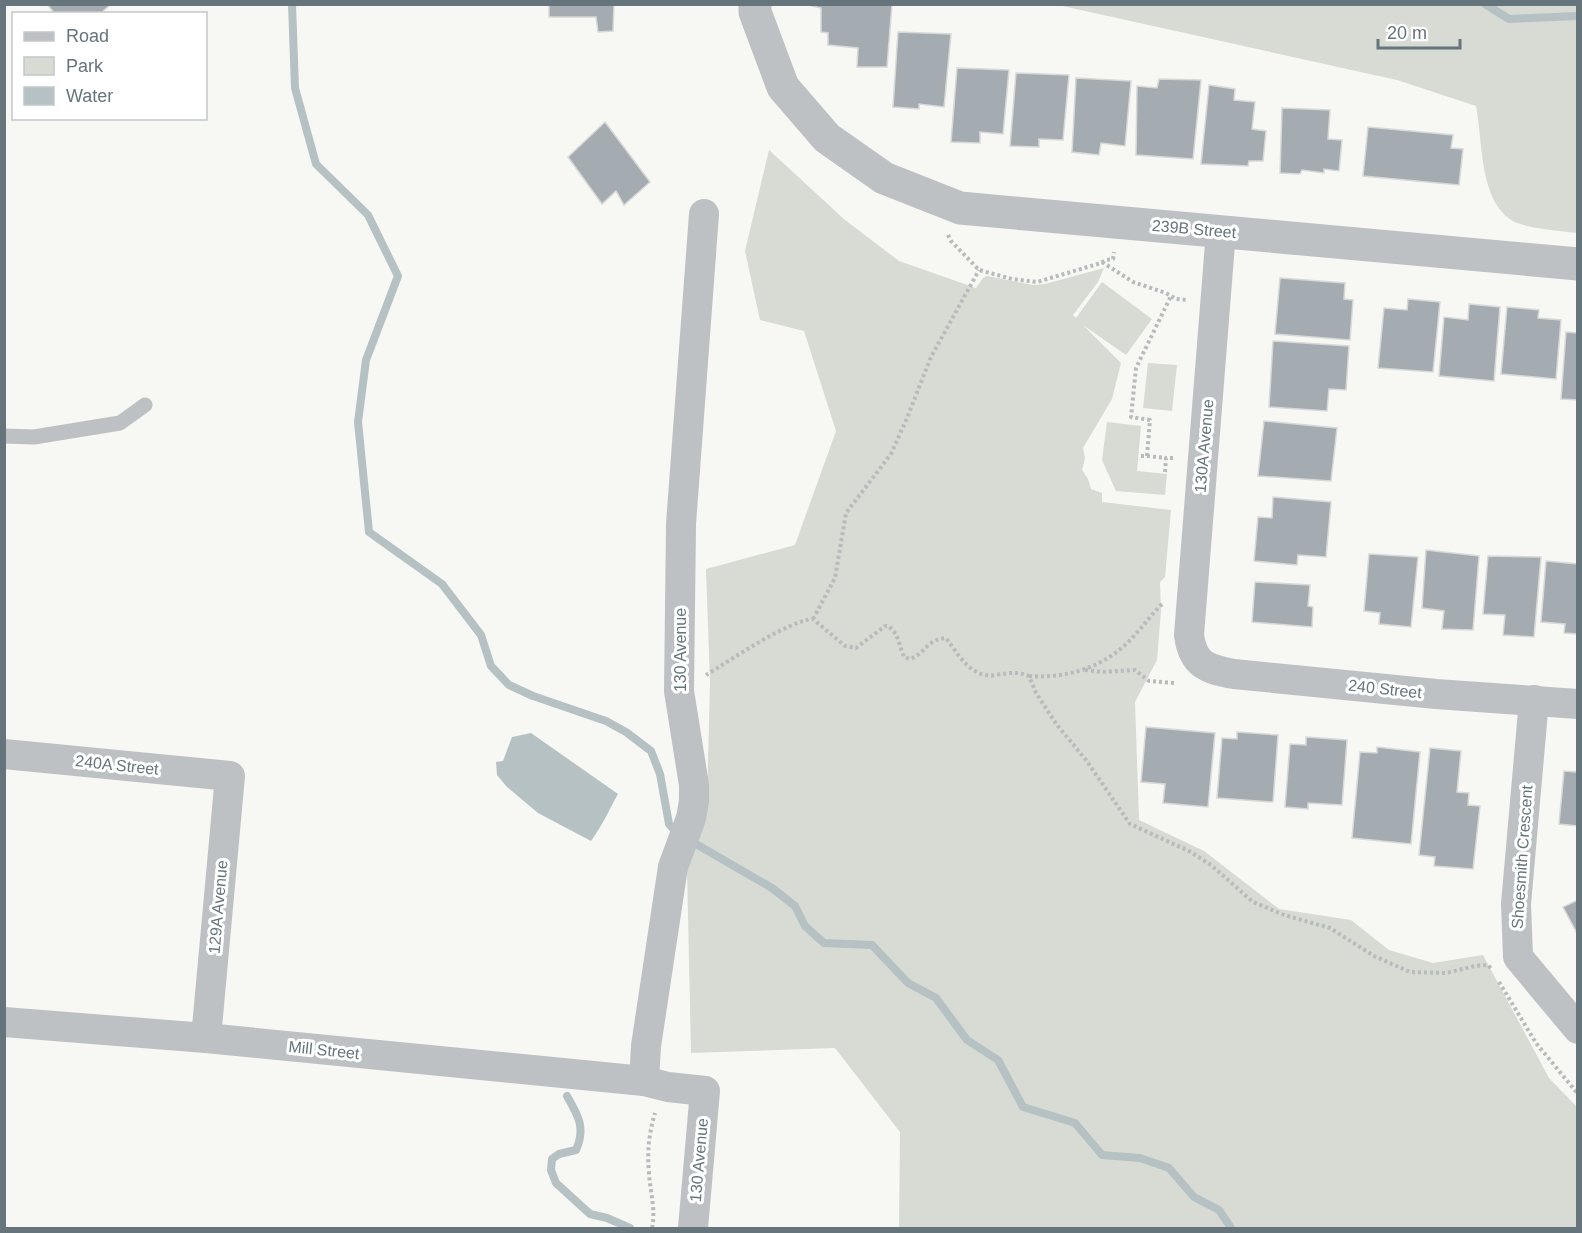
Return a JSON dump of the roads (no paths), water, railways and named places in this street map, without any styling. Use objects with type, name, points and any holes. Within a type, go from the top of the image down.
[{"type":"street","name":"239B Street","points":[[755,4],[755,12],[783,87],[827,138],[884,178],[960,208],[1578,264]]},
{"type":"street","name":"130 Avenue","points":[[693,1228],[705,1091],[652,1083],[645,1046],[674,867],[692,818],[694,785],[679,691],[681,524],[704,214]]},
{"type":"street","name":"130A Avenue","points":[[1196,659],[1191,648],[1190,635],[1221,231]]},
{"type":"street","name":"240 Street","points":[[1196,659],[1215,670],[1234,674],[1436,694],[1578,704]]},
{"type":"street","name":"Shoesmith Crescent","points":[[1534,700],[1515,904],[1518,957],[1578,1029]]},
{"type":"street","name":"240A Street","points":[[4,754],[230,776]]},
{"type":"street","name":"129A Avenue","points":[[206,1038],[230,776]]},
{"type":"street","name":"Mill Street","points":[[4,1022],[206,1038],[652,1083]]},
{"type":"lane","points":[[4,436],[34,437],[120,423],[145,405]]},
{"type":"water","points":[[531,733],[618,794],[591,841],[538,813],[507,787],[497,775],[496,762],[503,761],[512,737]]},
{"type":"waterway","points":[[292,4],[295,88],[316,164],[368,215],[398,276],[366,360],[358,422],[369,532],[442,584],[481,635],[491,666],[509,685],[533,696],[606,721],[626,732],[651,751],[660,774],[669,824],[677,833],[772,888],[795,906],[805,926],[824,943],[872,945],[908,983],[936,998],[967,1040],[998,1060],[1023,1107],[1075,1123],[1102,1155],[1140,1158],[1169,1168],[1194,1197],[1219,1210],[1231,1228]]},
{"type":"waterway","points":[[1485,4],[1509,19],[1578,16]]},
{"type":"waterway","points":[[567,1096],[577,1116],[580,1135],[576,1150],[559,1154],[552,1159],[551,1170],[556,1183],[590,1214],[607,1218],[630,1228]]}]
